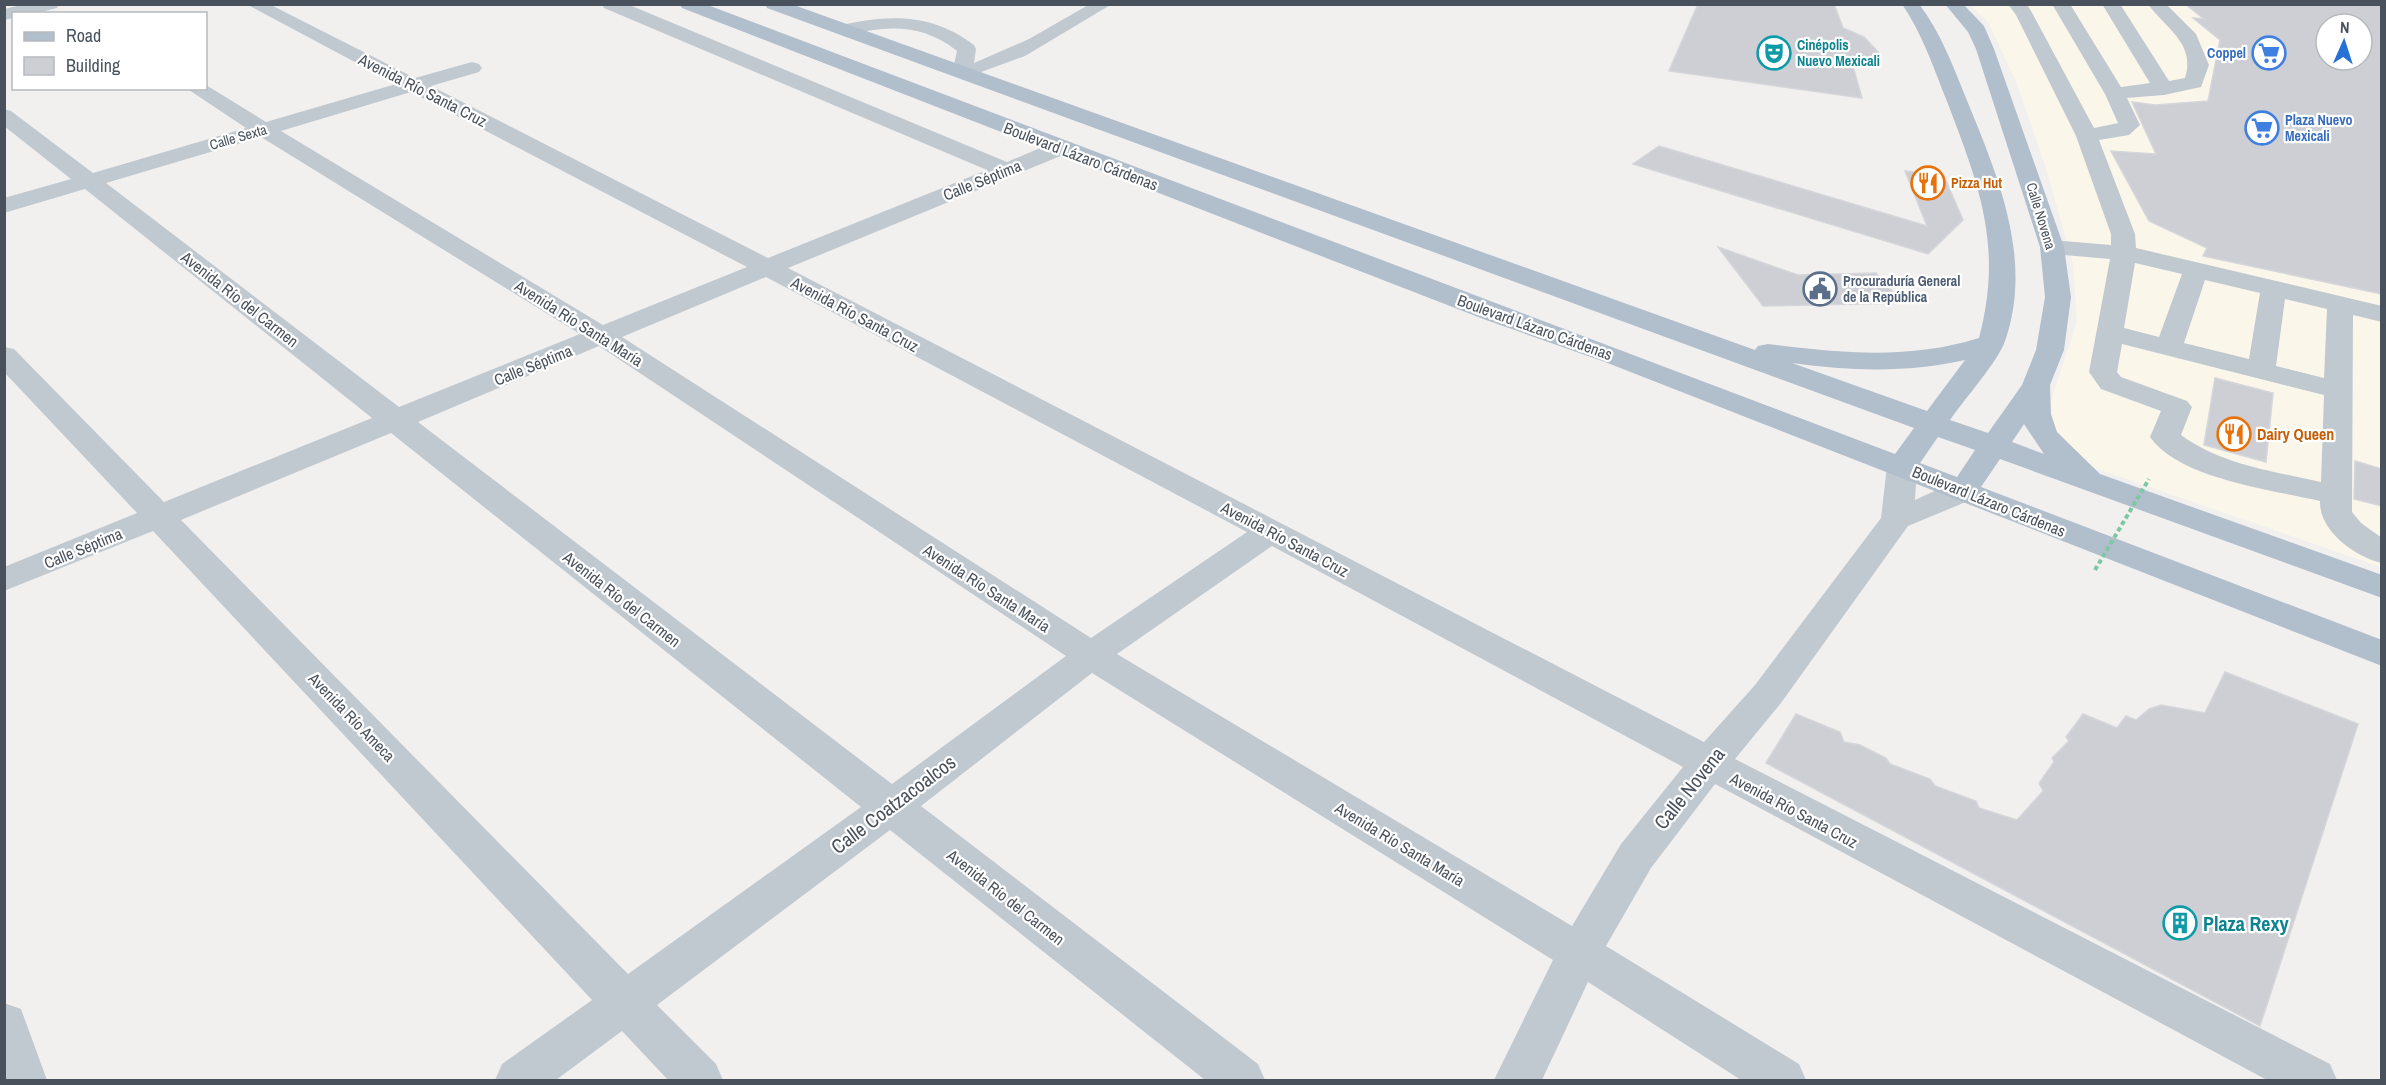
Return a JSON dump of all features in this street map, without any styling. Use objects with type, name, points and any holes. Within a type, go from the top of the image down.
[{"type":"main road","name":"Boulevard Lázaro Cárdenas","points":[[688,4],[1060,148],[1902,466],[1962,492],[2382,654]]},
{"type":"main road","points":[[773,4],[1932,426],[2382,586]]},
{"type":"main road","points":[[1902,466],[1991,343],[1997,326],[2004,276],[2003,243],[1988,179],[1935,44],[1909,4]]},
{"type":"main road","name":"Calle Novena","points":[[1953,4],[1977,30],[2001,94],[2049,238],[2058,297],[2050,350],[2036,385],[1962,492]]},
{"type":"main road","points":[[799,48],[850,51],[880,43]]},
{"type":"main road","points":[[1935,44],[1961,52],[1979,83],[2001,94]]},
{"type":"main road","points":[[1988,179],[2006,195],[2022,232],[2049,238]]},
{"type":"main road","points":[[1709,344],[1822,358],[1902,362],[1959,356],[1991,343]]},
{"type":"main road","points":[[2036,385],[2037,417],[2040,427],[2050,441],[2092,482]]},
{"type":"street","name":"Avenida Río Santa Cruz","points":[[254,4],[1271,531],[1707,765],[2313,1080]]},
{"type":"street","points":[[610,4],[1007,170]]},
{"type":"street","points":[[840,28],[884,4]]},
{"type":"street","points":[[840,28],[906,21],[926,24],[967,49],[962,73],[997,63],[1044,41],[1104,4]]},
{"type":"street","points":[[2016,4],[2024,13],[2088,136],[2123,234],[2116,252],[2110,333],[2103,372],[2111,383],[2177,406],[2165,437],[2181,452],[2205,463],[2335,503],[2382,525]]},
{"type":"street","points":[[2061,4],[2115,94],[2128,125],[2121,130],[2088,136]]},
{"type":"street","points":[[2111,4],[2164,89]]},
{"type":"street","points":[[2115,94],[2164,89],[2194,83],[2199,65],[2189,38],[2156,4]]},
{"type":"street","points":[[22,12],[59,6]]},
{"type":"street","points":[[903,51],[944,33]]},
{"type":"street","name":"Calle Sexta","points":[[4,206],[413,85],[481,72],[452,57]]},
{"type":"street","name":"Avenida Río Santa María","points":[[199,90],[602,336],[1091,655],[1579,953],[1782,1080]]},
{"type":"street","name":"Avenida Río del Carmen","points":[[4,115],[394,422],[1241,1080]]},
{"type":"street","name":"Calle Séptima","points":[[4,580],[1060,148]]},
{"type":"street","points":[[2049,238],[2382,314]]},
{"type":"street","points":[[2169,348],[2196,270]]},
{"type":"street","points":[[2261,371],[2274,288]]},
{"type":"street","points":[[2340,304],[2335,503],[2340,522],[2361,541],[2382,553]]},
{"type":"street","points":[[2110,333],[2337,390]]},
{"type":"street","name":"Avenida Río Ameca","points":[[4,355],[699,1080]]},
{"type":"street","points":[[1902,466],[1897,519],[1962,492]]},
{"type":"street","name":"Calle Novena","points":[[1518,1080],[1579,953],[1636,856],[1707,765],[1768,694],[1897,519]]},
{"type":"street","name":"Calle Coatzacoalcos","points":[[519,1080],[891,807],[1091,655],[1271,531]]},
{"type":"street","points":[[4,1024],[23,1080]]},
{"type":"path","points":[[2095,570],[2148,479]]},
{"type":"shaded area","points":[[1970,5],[2381,5],[2381,567],[2092,467],[2072,453],[2046,417],[2077,321],[2073,264],[2047,171],[2016,81],[1988,22]]},
{"type":"building","name":"Cinépolis Nuevo Mexicali","points":[[1698,4],[1834,4],[1843,28],[1864,37],[1880,54],[1852,63],[1862,98],[1669,71]]},
{"type":"building","name":"Plaza Nuevo Mexicali","points":[[2185,4],[2382,4],[2382,294],[2203,256],[2207,248],[2149,221],[2111,151],[2156,154],[2132,102],[2155,105],[2208,101],[2220,40],[2193,18],[2204,19]]},
{"type":"building","points":[[1659,146],[1927,226],[1905,171],[1944,176],[1963,220],[1928,254],[1633,164]]},
{"type":"building","name":"Procuraduría General de la República","points":[[1718,247],[1798,275],[1876,273],[1903,303],[1763,306]]},
{"type":"building","points":[[2215,378],[2273,393],[2266,462],[2204,445]]},
{"type":"building","points":[[2355,461],[2382,469],[2382,506],[2354,499]]},
{"type":"building","name":"Plaza Rexy","points":[[2225,672],[2358,724],[2260,1026],[1766,763],[1796,714],[1840,732],[1844,742],[1860,745],[1886,758],[1890,764],[1930,779],[1935,786],[1976,801],[1979,808],[2017,820],[2043,791],[2039,783],[2054,762],[2052,758],[2069,741],[2066,737],[2083,714],[2117,728],[2126,716],[2136,720],[2149,709],[2161,705],[2205,713]]},
{"type":"place","name":"Cinépolis Nuevo Mexicali","points":[[1774,53]]},
{"type":"place","name":"Coppel","points":[[2269,53]]},
{"type":"place","name":"Plaza Nuevo Mexicali","points":[[2262,128]]},
{"type":"place","name":"Pizza Hut","points":[[1928,183]]},
{"type":"place","name":"Procuraduría General de la República","points":[[1820,289]]},
{"type":"place","name":"Dairy Queen","points":[[2234,434]]},
{"type":"place","name":"Plaza Rexy","points":[[2180,923]]}]
